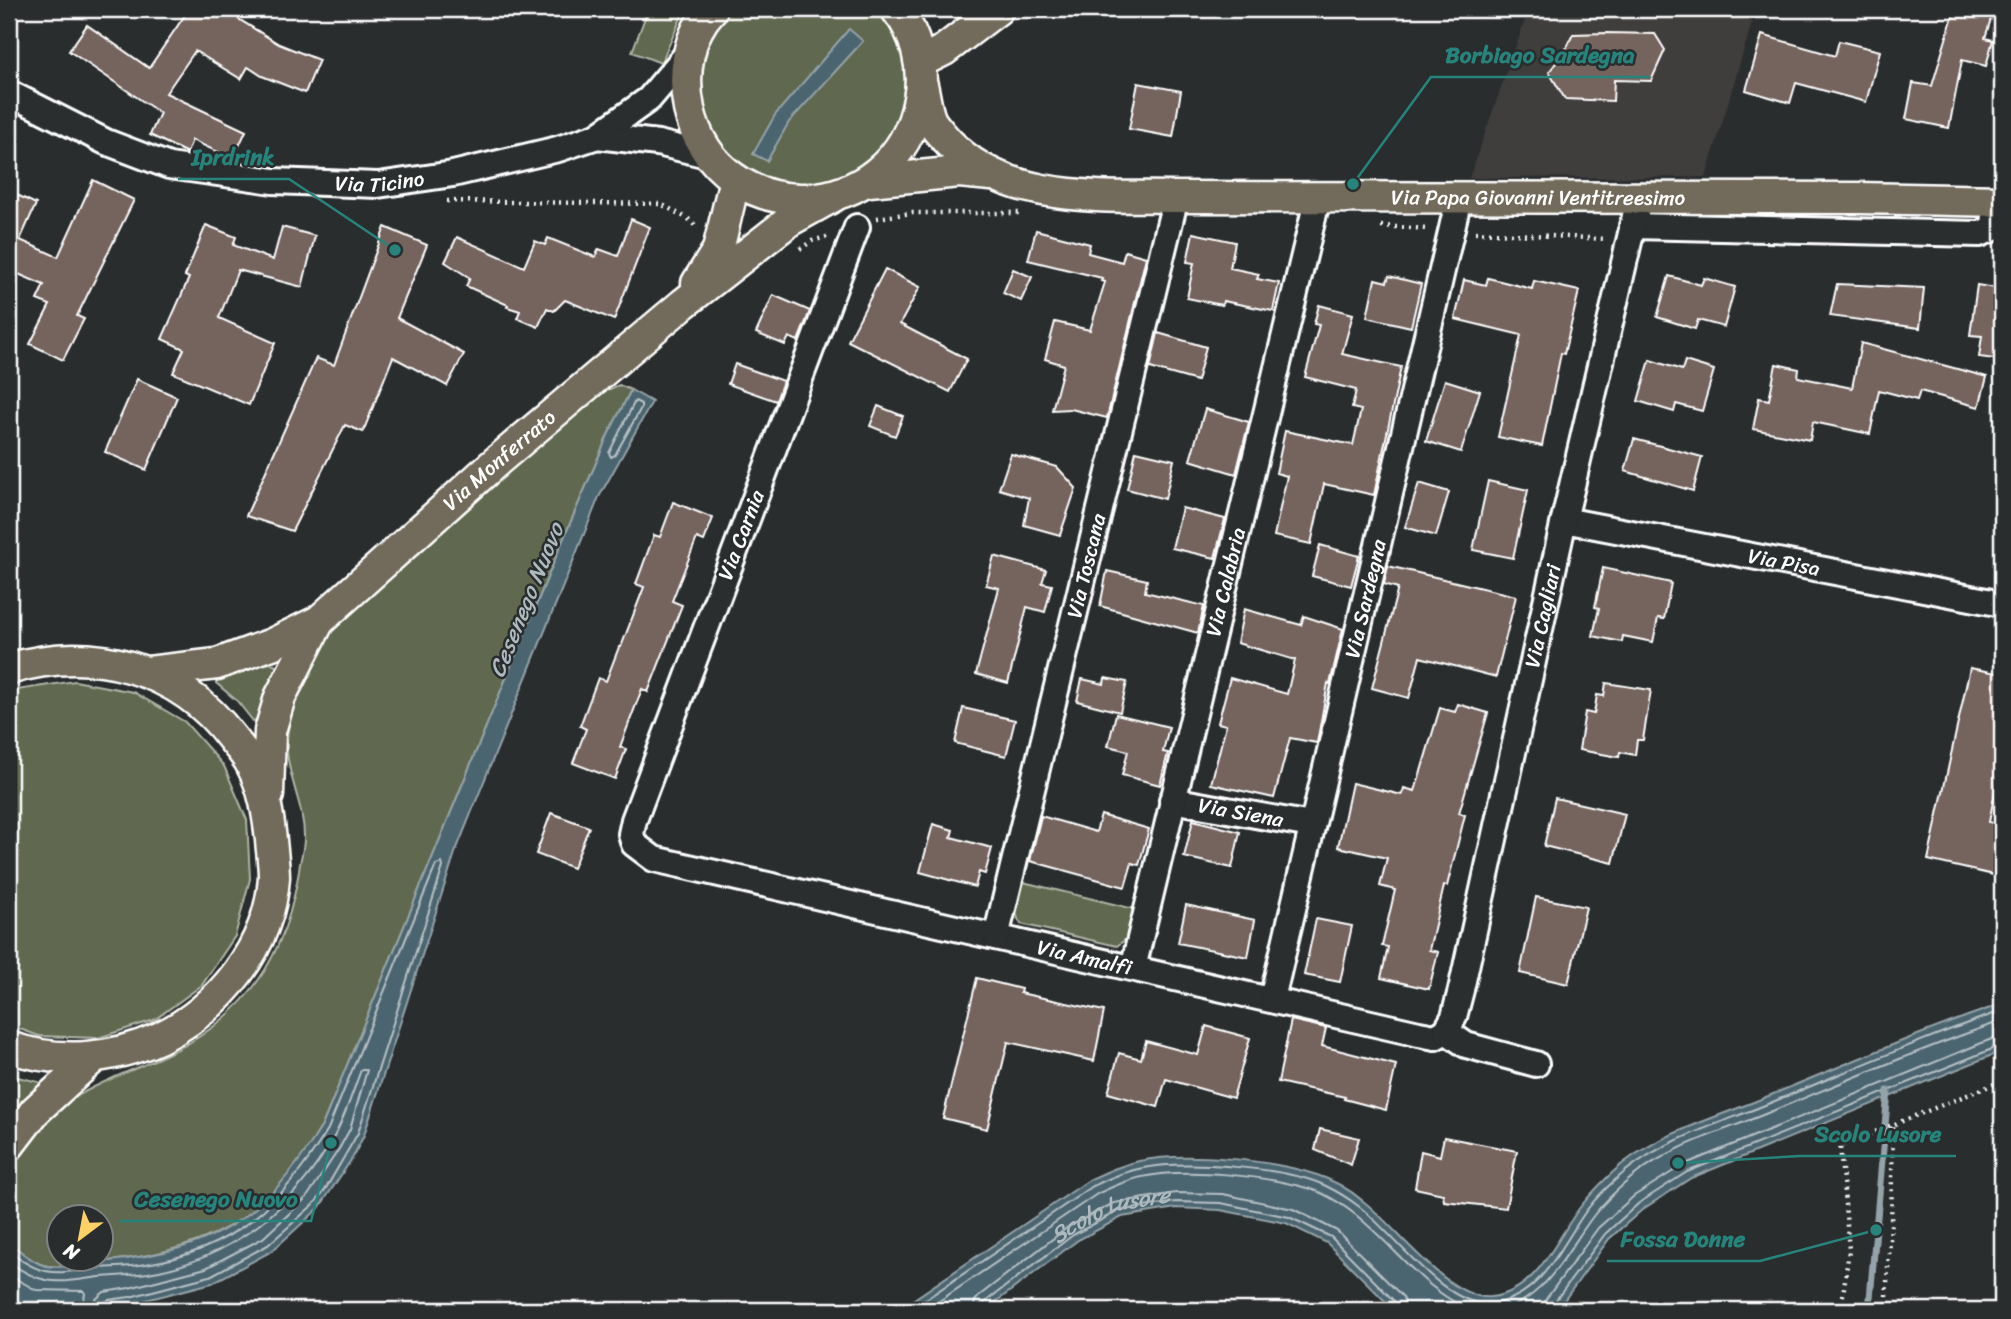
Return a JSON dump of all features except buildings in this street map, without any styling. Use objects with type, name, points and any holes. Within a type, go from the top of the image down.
[{"type":"main road","points":[[712,9],[704,17],[688,53],[685,89],[693,125],[711,156],[735,178],[764,193],[796,200],[834,196],[869,181],[897,155],[915,122],[921,74],[944,50],[998,9]]},
{"type":"main road","name":"Via Papa Giovanni Ventitreesimo","points":[[896,9],[914,41],[931,121],[973,164],[995,176]]},
{"type":"main road","name":"Via Papa Giovanni Ventitreesimo","points":[[869,181],[959,172],[995,176],[1065,194],[1458,198],[1635,212],[1859,198],[1999,201]]},
{"type":"main road","name":"Via Monferrato","points":[[683,304],[718,250],[735,178]]},
{"type":"main road","name":"Via Monferrato","points":[[148,672],[217,664],[272,645],[319,621],[497,461],[683,304],[789,221],[834,196]]},
{"type":"main road","name":"Via Monferrato","points":[[268,805],[270,731],[280,697],[319,621]]},
{"type":"main road","points":[[9,669],[33,662],[71,658],[111,662],[148,672],[187,693],[217,718],[250,763],[268,805],[274,877],[267,915],[251,952],[223,993],[182,1027],[137,1048],[94,1057],[51,1056],[9,1047]]},
{"type":"main road","points":[[9,1145],[34,1111],[94,1057]]},
{"type":"street","name":"Via Ticino","points":[[9,93],[106,142],[169,166],[273,181],[370,185],[412,181],[526,158],[597,136],[649,99],[688,53]]},
{"type":"street","name":"Via Ticino","points":[[597,136],[658,142],[711,156]]},
{"type":"street","name":"Via Toscana","points":[[996,937],[1176,197]]},
{"type":"street","name":"Via Calabria","points":[[1133,968],[1318,197]]},
{"type":"street","name":"Via Sardegna","points":[[1272,999],[1458,198]]},
{"type":"street","name":"Via Cagliari","points":[[1446,1031],[1454,1017],[1461,990],[1635,212]]},
{"type":"street","name":"Via Carnia","points":[[634,844],[631,834],[634,820],[857,227]]},
{"type":"street","name":"Via Pisa","points":[[1564,520],[2002,604]]},
{"type":"street","name":"Via Siena","points":[[1172,800],[1311,825]]},
{"type":"street","name":"Via Amalfi","points":[[634,844],[654,859],[1419,1034],[1435,1037],[1446,1031]]},
{"type":"street","points":[[1446,1031],[1466,1045],[1536,1064]]},
{"type":"path","points":[[789,255],[812,241],[857,227]]},
{"type":"path","points":[[1841,1310],[1850,1250],[1840,1146],[2002,1081]]},
{"type":"path","points":[[1885,1310],[1891,1226],[1892,1126]]},
{"type":"shaded area","points":[[1529,9],[1756,9],[1706,177],[1469,178]]},
{"type":"green space","points":[[651,9],[685,9],[661,63],[632,52],[646,15]]},
{"type":"green space","points":[[725,9],[878,9],[898,36],[909,74],[899,132],[859,176],[783,190],[716,150],[694,75],[715,20]]},
{"type":"green space","points":[[619,385],[631,390],[608,435],[560,547],[322,1126],[299,1163],[261,1205],[239,1220],[191,1244],[137,1257],[116,1260],[116,1204],[46,1204],[46,1266],[40,1264],[9,1242],[9,1182],[19,1154],[45,1121],[82,1093],[189,1043],[211,1028],[250,992],[277,946],[294,897],[304,843],[302,816],[287,751],[292,708],[302,679],[322,641],[355,607],[589,398]]},
{"type":"green space","points":[[270,663],[278,667],[261,717],[253,721],[237,701],[216,683],[216,675]]},
{"type":"green space","points":[[75,681],[133,692],[185,722],[224,766],[247,820],[250,879],[235,936],[202,985],[154,1020],[98,1038],[39,1036],[9,1025],[9,694],[17,690]]},
{"type":"green space","points":[[1023,882],[1134,909],[1126,939],[1117,946],[1021,924],[1016,909]]},
{"type":"green space","points":[[9,1075],[39,1082],[41,1090],[9,1126]]},
{"type":"water","points":[[849,29],[863,41],[789,122],[767,161],[753,154],[775,115]]},
{"type":"water","points":[[631,390],[652,402],[599,497],[455,853],[364,1135],[353,1157],[319,1208],[272,1251],[212,1283],[131,1304],[107,1307],[110,1310],[9,1310],[9,1242],[36,1262],[46,1266],[46,1274],[116,1274],[116,1260],[180,1248],[235,1224],[280,1184],[301,1157],[322,1126],[608,435]]},
{"type":"water","points":[[2002,1004],[2002,1051],[1691,1178],[1643,1209],[1609,1239],[1557,1310],[1394,1310],[1327,1243],[1286,1223],[1220,1210],[1176,1208],[1122,1217],[1078,1240],[985,1310],[898,1310],[1089,1180],[1132,1163],[1180,1157],[1253,1161],[1323,1177],[1363,1201],[1423,1260],[1458,1287],[1475,1295],[1491,1297],[1507,1293],[1534,1274],[1586,1200],[1601,1184],[1622,1164],[1655,1143],[1913,1037]]},
{"type":"waterway","points":[[1869,1310],[1888,1091]]},
{"type":"place","name":"Borbiago Sardegna","points":[[1353,184]]},
{"type":"place","name":"Iprdrink","points":[[395,250]]},
{"type":"place","name":"Cesenego Nuovo","points":[[331,1143]]},
{"type":"place","name":"Scolo Lusore","points":[[1678,1163]]},
{"type":"place","name":"Fossa Donne","points":[[1876,1230]]}]
